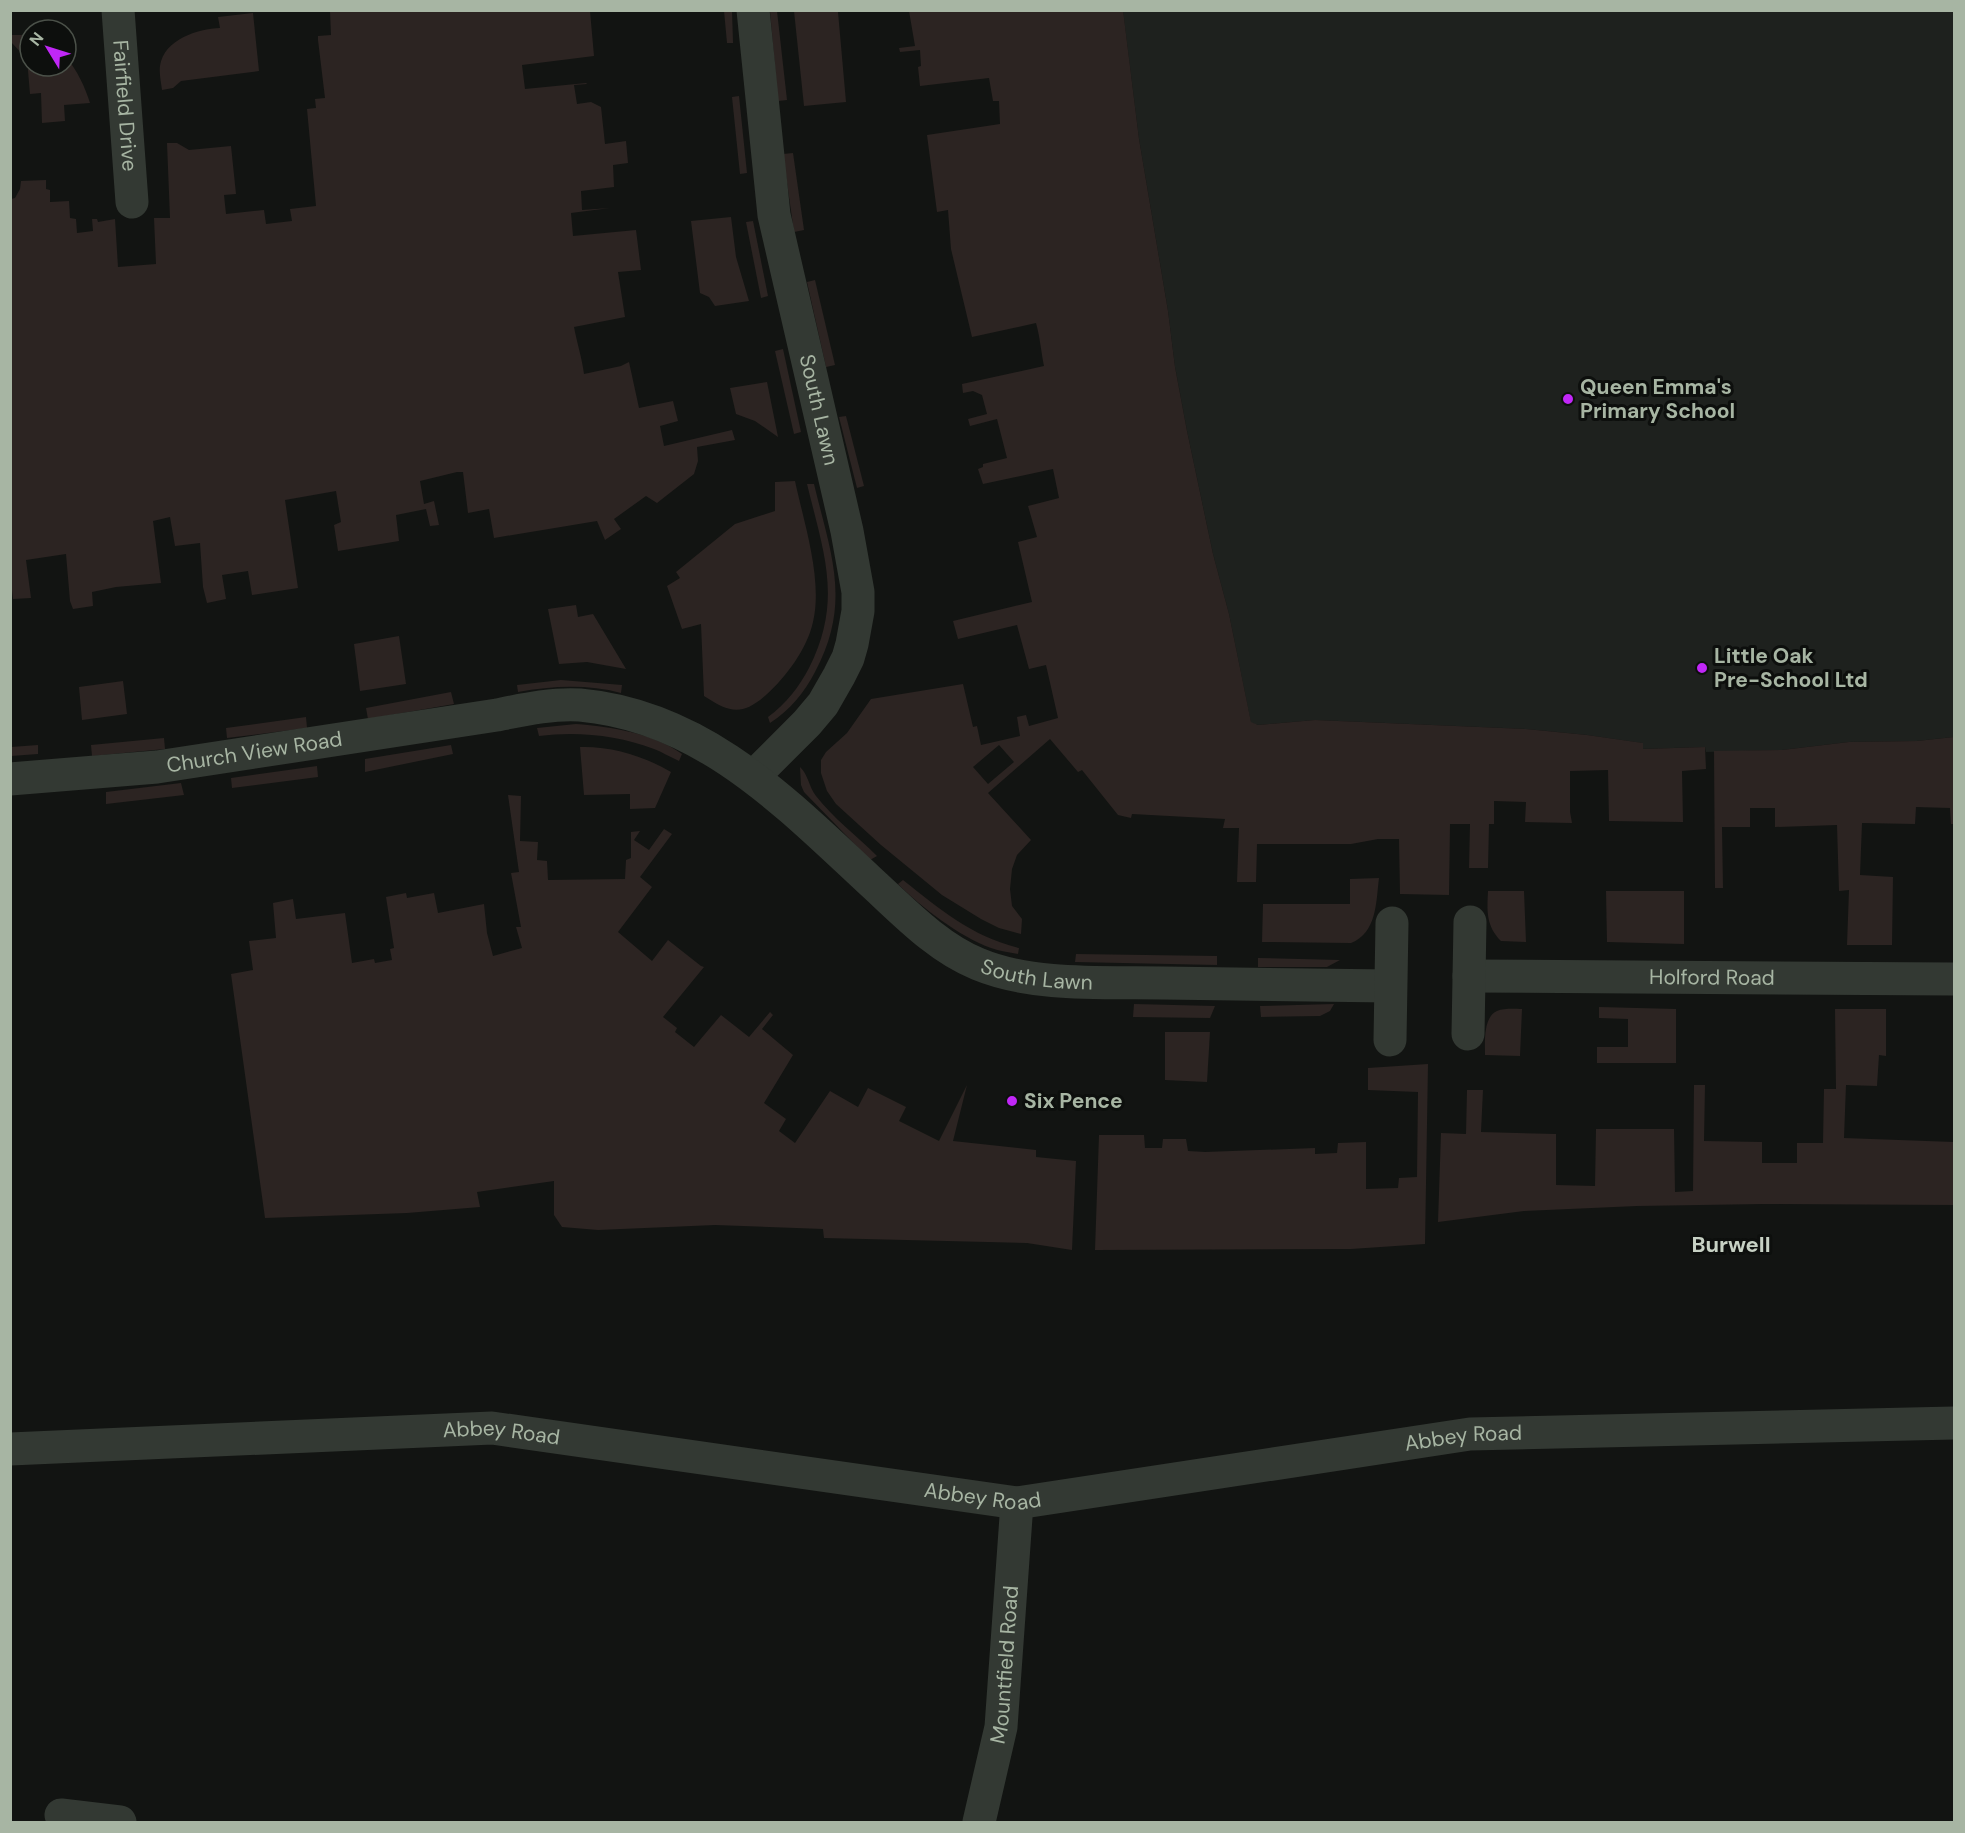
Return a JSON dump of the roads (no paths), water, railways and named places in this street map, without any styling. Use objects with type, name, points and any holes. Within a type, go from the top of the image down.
[{"type":"street","name":"Fairfield Drive","points":[[118,10],[132,202]]},
{"type":"street","name":"South Lawn","points":[[753,10],[774,215],[847,531],[858,592],[858,611],[852,644],[839,676],[823,704],[807,723],[754,776]]},
{"type":"street","name":"South Lawn","points":[[497,716],[525,710],[580,705],[614,711],[663,726],[689,737],[754,776],[907,915],[942,944],[976,964],[1066,982],[1390,987]]},
{"type":"street","name":"Church View Road","points":[[10,779],[157,767],[497,716]]},
{"type":"street","points":[[1390,1040],[1392,922]]},
{"type":"street","points":[[1468,1034],[1470,922]]},
{"type":"street","name":"Holford Road","points":[[1469,976],[1954,979]]},
{"type":"street","name":"Abbey Road","points":[[10,1449],[492,1428],[1017,1503],[1470,1434],[1954,1423]]},
{"type":"street","name":"Mountfield Road","points":[[979,1822],[1001,1727],[1017,1503]]},
{"type":"street","points":[[61,1815],[120,1822]]},
{"type":"place","name":"Queen Emma's Primary School","points":[[1568,399]]},
{"type":"place","name":"Little Oak Pre-School Ltd","points":[[1702,668]]},
{"type":"place","name":"Six Pence","points":[[1012,1101]]},
{"type":"district","name":"Burwell","points":[[1731,1244]]}]
